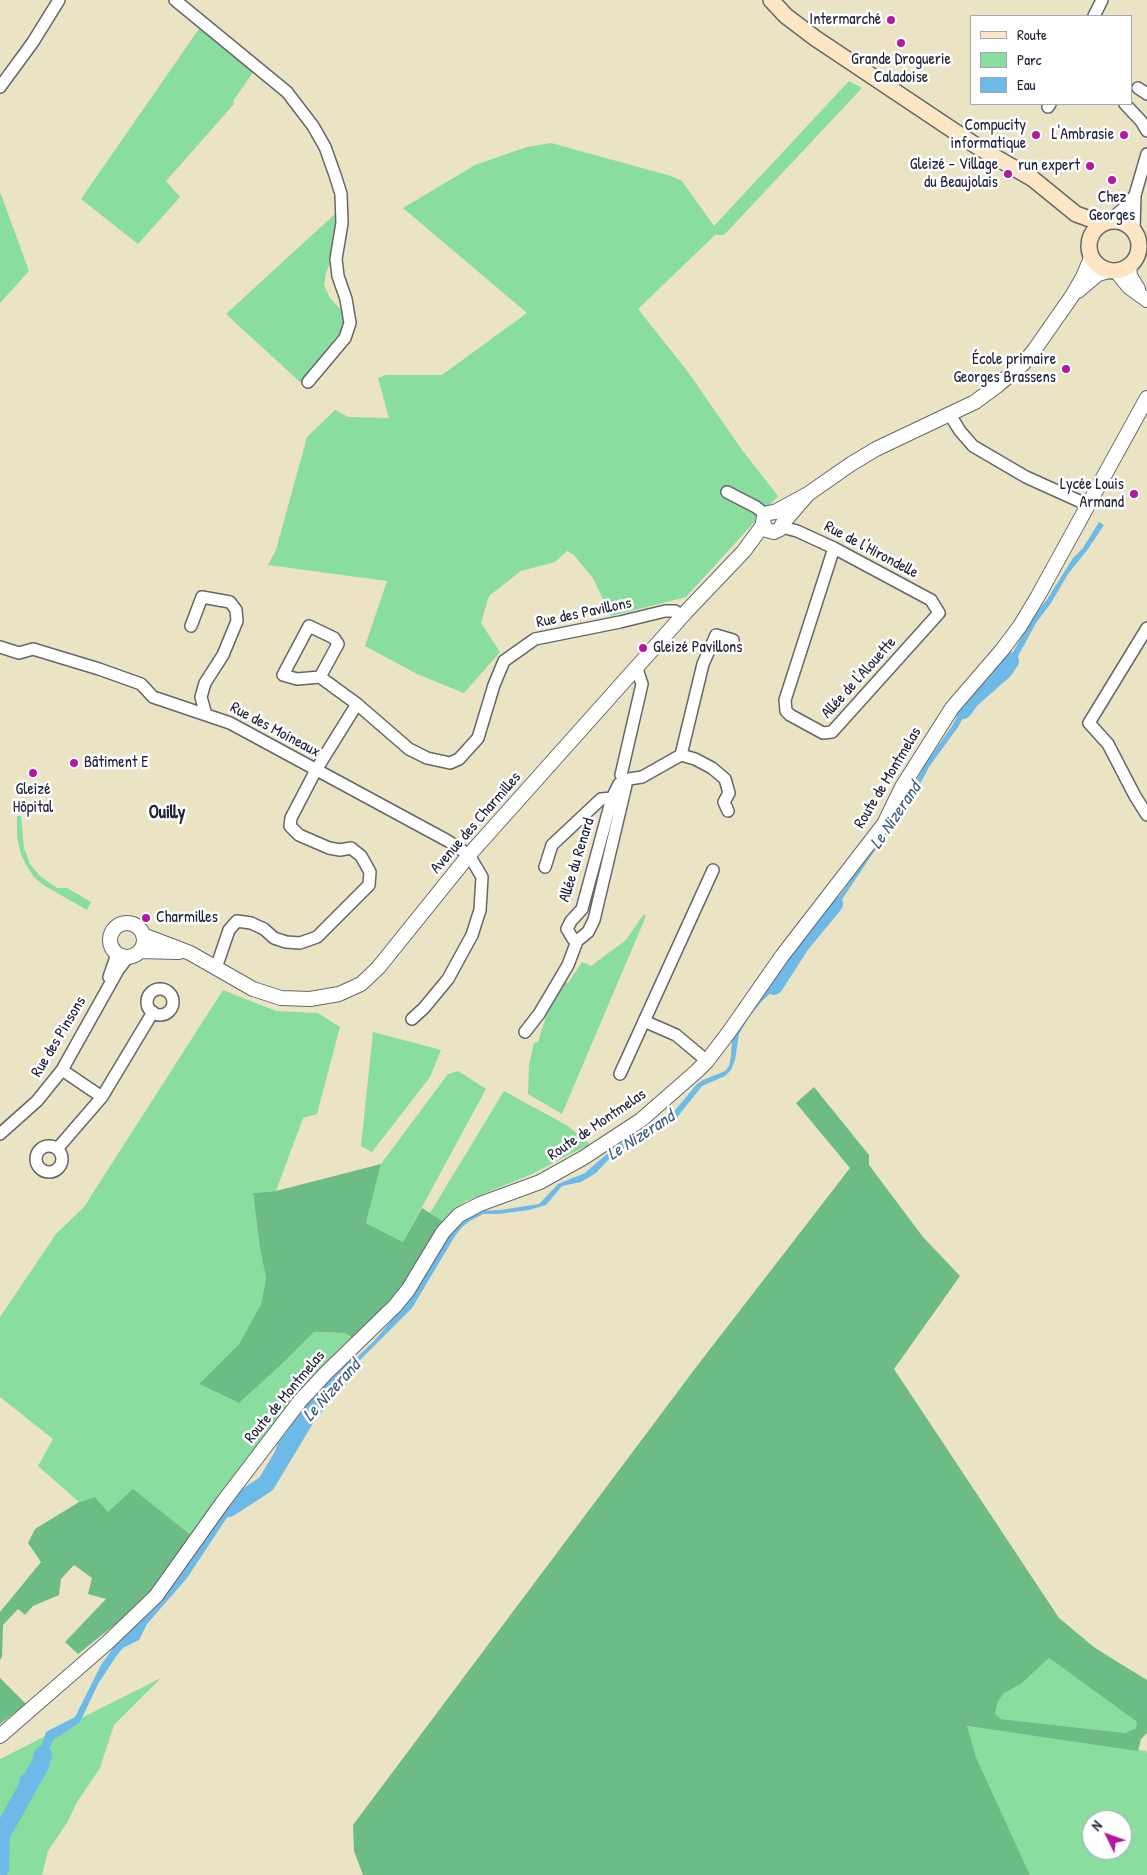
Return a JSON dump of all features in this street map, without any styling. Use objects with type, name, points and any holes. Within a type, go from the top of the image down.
[{"type":"main road","points":[[771,0],[786,16],[815,38],[978,147],[1033,179],[1076,214],[1106,222],[1123,222],[1139,233],[1139,245],[1127,264],[1096,264],[1091,258],[1088,242],[1076,214]]},
{"type":"main road","points":[[1088,242],[1095,228],[1106,222]]},
{"type":"street","points":[[0,87],[33,42],[59,0]]},
{"type":"street","points":[[175,0],[287,92],[314,126],[336,175],[341,194],[342,223],[336,259],[338,276],[346,299],[350,323],[345,338],[308,382]]},
{"type":"street","points":[[1094,15],[1102,0]]},
{"type":"street","points":[[1126,105],[1141,121],[1147,131]]},
{"type":"street","points":[[1139,233],[1135,195],[1147,154]]},
{"type":"street","points":[[1106,222],[1124,208],[1135,195]]},
{"type":"street","name":"Avenue des Charmilles","points":[[143,935],[163,941],[190,953],[253,989],[281,998],[310,999],[339,994],[361,984],[378,968],[469,855],[637,669],[682,616],[773,522],[808,494],[851,464],[876,449],[975,402],[998,385],[1023,364],[1072,296],[1091,258]]},
{"type":"street","points":[[1127,264],[1134,284],[1147,299]]},
{"type":"street","name":"Avenue des Charmilles","points":[[1072,296],[1098,274],[1127,264]]},
{"type":"street","name":"Route de Montmelas","points":[[0,1736],[106,1643],[156,1596],[223,1502],[300,1401],[395,1306],[408,1290],[443,1232],[459,1215],[480,1204],[540,1182],[584,1158],[641,1120],[690,1078],[706,1061],[729,1032],[782,956],[884,824],[902,787],[952,708],[1020,626],[1147,398]]},
{"type":"street","points":[[950,415],[960,431],[973,446],[1026,477],[1088,505]]},
{"type":"street","name":"Rue de l'Hirondelle","points":[[727,492],[756,507],[773,522],[834,548],[931,600],[939,613]]},
{"type":"street","name":"Allée de l'Alouette","points":[[834,548],[785,700],[786,711],[790,715],[823,734],[832,732],[939,613]]},
{"type":"street","points":[[191,626],[202,597],[230,602],[236,610],[237,621],[223,655],[205,683],[202,697],[206,715]]},
{"type":"street","name":"Rue des Pavillons","points":[[320,677],[357,704],[409,749],[427,758],[450,763],[459,759],[478,738],[494,685],[504,662],[535,639],[665,611],[675,611],[682,616]]},
{"type":"street","points":[[309,626],[334,638],[338,644],[320,677],[297,679],[283,675],[309,626]]},
{"type":"street","points":[[1147,628],[1089,723],[1108,744],[1134,796],[1147,815]]},
{"type":"street","points":[[680,755],[703,664],[713,633],[733,640]]},
{"type":"street","name":"Rue des Moineaux","points":[[0,647],[19,653],[33,649],[99,669],[141,684],[153,697],[230,723],[448,841],[469,855]]},
{"type":"street","name":"Allée du Renard","points":[[525,1032],[539,1014],[568,965],[577,941],[588,932],[594,920],[642,684],[637,669]]},
{"type":"street","points":[[216,968],[229,930],[237,921],[251,923],[264,929],[274,938],[300,944],[317,937],[368,885],[370,872],[361,856],[351,848],[340,850],[329,848],[299,835],[290,826],[291,818],[316,770],[357,704]]},
{"type":"street","points":[[623,781],[642,777],[680,755],[695,759],[712,768],[724,778],[729,793],[724,802],[728,811]]},
{"type":"street","name":"Allée du Renard","points":[[577,941],[573,939],[568,929],[571,921],[582,909],[612,798],[623,781]]},
{"type":"street","points":[[545,867],[552,845],[601,799],[612,798]]},
{"type":"street","points":[[412,1019],[424,1008],[448,979],[472,935],[480,910],[482,877],[469,855]]},
{"type":"street","points":[[620,1074],[713,870]]},
{"type":"street","points":[[131,923],[139,927],[144,941],[128,954],[111,947],[110,939],[112,931],[116,927],[121,924],[131,923]]},
{"type":"street","name":"Avenue des Charmilles","points":[[128,954],[161,951],[190,953]]},
{"type":"street","name":"Rue des Pinsons","points":[[0,1134],[37,1101],[62,1070],[128,954]]},
{"type":"street","points":[[57,1149],[102,1097],[153,1012]]},
{"type":"street","points":[[644,1021],[676,1035],[706,1061]]},
{"type":"street","points":[[62,1070],[102,1097]]},
{"type":"green space","points":[[201,26],[254,71],[233,101],[234,104],[166,181],[180,197],[138,244],[81,199]]},
{"type":"green space","points":[[849,81],[862,88],[724,235],[715,235],[638,309],[688,372],[742,450],[778,496],[686,597],[611,616],[593,578],[574,555],[567,551],[555,562],[521,571],[489,596],[481,623],[500,652],[464,693],[417,674],[365,646],[387,581],[268,565],[276,550],[307,437],[335,410],[348,417],[389,418],[378,378],[386,375],[442,375],[527,313],[403,208],[475,165],[527,147],[551,143],[671,176],[682,181],[714,226]]},
{"type":"green space","points":[[0,192],[29,271],[0,303]]},
{"type":"green space","points":[[335,214],[339,223],[324,285],[330,298],[341,310],[344,320],[343,329],[300,382],[226,314]]},
{"type":"green space","points":[[17,816],[21,816],[24,848],[30,864],[40,876],[57,888],[67,888],[91,902],[87,910],[43,885],[34,877],[21,854],[17,837]]},
{"type":"green space","points":[[644,914],[646,916],[562,1114],[528,1094],[529,1065],[534,1043],[538,1042],[550,1004],[564,982],[568,983],[582,962],[591,966],[626,940]]},
{"type":"green space","points":[[223,990],[276,1011],[318,1013],[340,1027],[317,1114],[303,1118],[276,1191],[253,1193],[260,1249],[266,1278],[261,1304],[239,1344],[199,1384],[239,1403],[314,1332],[345,1333],[354,1339],[193,1537],[108,1513],[95,1497],[79,1502],[38,1466],[53,1439],[0,1397],[0,1317],[56,1234],[84,1207]]},
{"type":"green space","points":[[373,1032],[441,1050],[430,1077],[372,1152],[361,1146]]},
{"type":"green space","points":[[458,1071],[486,1089],[403,1242],[366,1223],[381,1164],[448,1074]]},
{"type":"green space","points":[[814,1087],[869,1155],[869,1165],[923,1237],[960,1276],[894,1369],[1059,1618],[1095,1648],[1147,1680],[1147,1733],[1141,1739],[1138,1751],[967,1726],[976,1757],[1030,1875],[363,1875],[354,1851],[353,1825],[697,1366],[850,1168],[796,1103]],"holes":[[[1049,1658],[1137,1722],[1136,1728],[1125,1733],[1001,1719],[995,1714],[998,1702],[1003,1694],[1021,1684]]]},
{"type":"green space","points":[[504,1091],[568,1126],[590,1144],[532,1174],[466,1201],[443,1221],[430,1213]]},
{"type":"green space","points":[[381,1164],[366,1223],[403,1242],[422,1208],[443,1221],[396,1295],[354,1339],[345,1333],[314,1332],[239,1403],[199,1384],[239,1344],[261,1304],[266,1278],[260,1249],[253,1193],[276,1191]]},
{"type":"green space","points":[[133,1489],[193,1537],[168,1573],[141,1604],[78,1654],[65,1642],[106,1599],[88,1594],[92,1578],[74,1565],[61,1579],[59,1595],[33,1606],[25,1615],[18,1609],[3,1625],[2,1657],[0,1660],[0,1612],[41,1562],[28,1543],[35,1529],[79,1502],[95,1497],[108,1512]]},
{"type":"green space","points":[[1049,1658],[1137,1722],[1136,1728],[1125,1733],[1001,1719],[995,1714],[998,1702],[1003,1694],[1021,1684]]},
{"type":"green space","points":[[0,1678],[26,1704],[0,1724]]},
{"type":"green space","points":[[161,1678],[114,1725],[100,1768],[48,1851],[42,1875],[0,1875],[0,1759]]},
{"type":"green space","points":[[966,1726],[1146,1751],[1147,1875],[1030,1875],[976,1757]]},
{"type":"water","points":[[1099,522],[1104,525],[1068,574],[1051,603],[1036,623],[1017,658],[1006,672],[988,682],[975,697],[958,727],[929,767],[901,819],[873,853],[839,904],[831,914],[818,923],[803,942],[787,967],[780,985],[762,1001],[749,1017],[739,1034],[735,1060],[731,1070],[725,1076],[702,1086],[675,1120],[653,1134],[622,1149],[610,1158],[596,1173],[581,1182],[562,1186],[546,1205],[529,1210],[483,1214],[462,1227],[412,1308],[362,1358],[344,1379],[332,1386],[318,1407],[294,1431],[285,1444],[276,1476],[267,1489],[256,1498],[237,1505],[232,1510],[187,1578],[147,1624],[139,1640],[123,1648],[117,1655],[98,1684],[80,1722],[53,1740],[42,1768],[27,1785],[5,1832],[8,1856],[0,1875],[0,1827],[18,1792],[20,1777],[36,1764],[46,1732],[75,1717],[101,1665],[116,1644],[162,1601],[231,1502],[256,1491],[261,1485],[271,1469],[277,1445],[284,1435],[314,1407],[326,1386],[344,1373],[396,1315],[447,1237],[462,1220],[479,1211],[539,1204],[558,1184],[585,1173],[616,1146],[666,1121],[697,1084],[725,1071],[729,1066],[732,1038],[760,995],[775,982],[784,962],[814,922],[832,905],[844,890],[879,838],[898,815],[926,763],[952,726],[966,700],[987,676],[1000,670],[1007,663],[1032,618],[1046,601],[1073,558],[1083,548]]},
{"type":"waterway","name":"Le Nizerand","points":[[963,710],[971,699],[1004,670],[1010,661]]},
{"type":"waterway","name":"Le Nizerand","points":[[774,986],[801,944],[834,904]]},
{"type":"waterway","name":"Le Nizerand","points":[[229,1508],[266,1484],[308,1414],[348,1369]]},
{"type":"waterway","name":"Le Nizerand","points":[[0,1869],[1,1835],[40,1765],[43,1755]]},
{"type":"place","name":"Intermarché","points":[[891,20]]},
{"type":"place","name":"Grande Droguerie Caladoise","points":[[901,43]]},
{"type":"place","name":"Compucity informatique","points":[[1036,135]]},
{"type":"place","name":"L'Ambrasie","points":[[1124,135]]},
{"type":"place","name":"run expert","points":[[1090,166]]},
{"type":"place","name":"Gleizé - Village du Beaujolais","points":[[1008,174]]},
{"type":"place","name":"Chez Georges","points":[[1112,180]]},
{"type":"place","name":"École primaire Georges Brassens","points":[[1066,369]]},
{"type":"place","name":"Lycée Louis Armand","points":[[1134,494]]},
{"type":"place","name":"Gleizé Pavillons","points":[[643,648]]},
{"type":"place","name":"Bâtiment E","points":[[74,763]]},
{"type":"place","name":"Gleizé Hôpital","points":[[33,773]]},
{"type":"place","name":"Charmilles","points":[[146,918]]},
{"type":"district","name":"Ouilly","points":[[167,813]]}]
